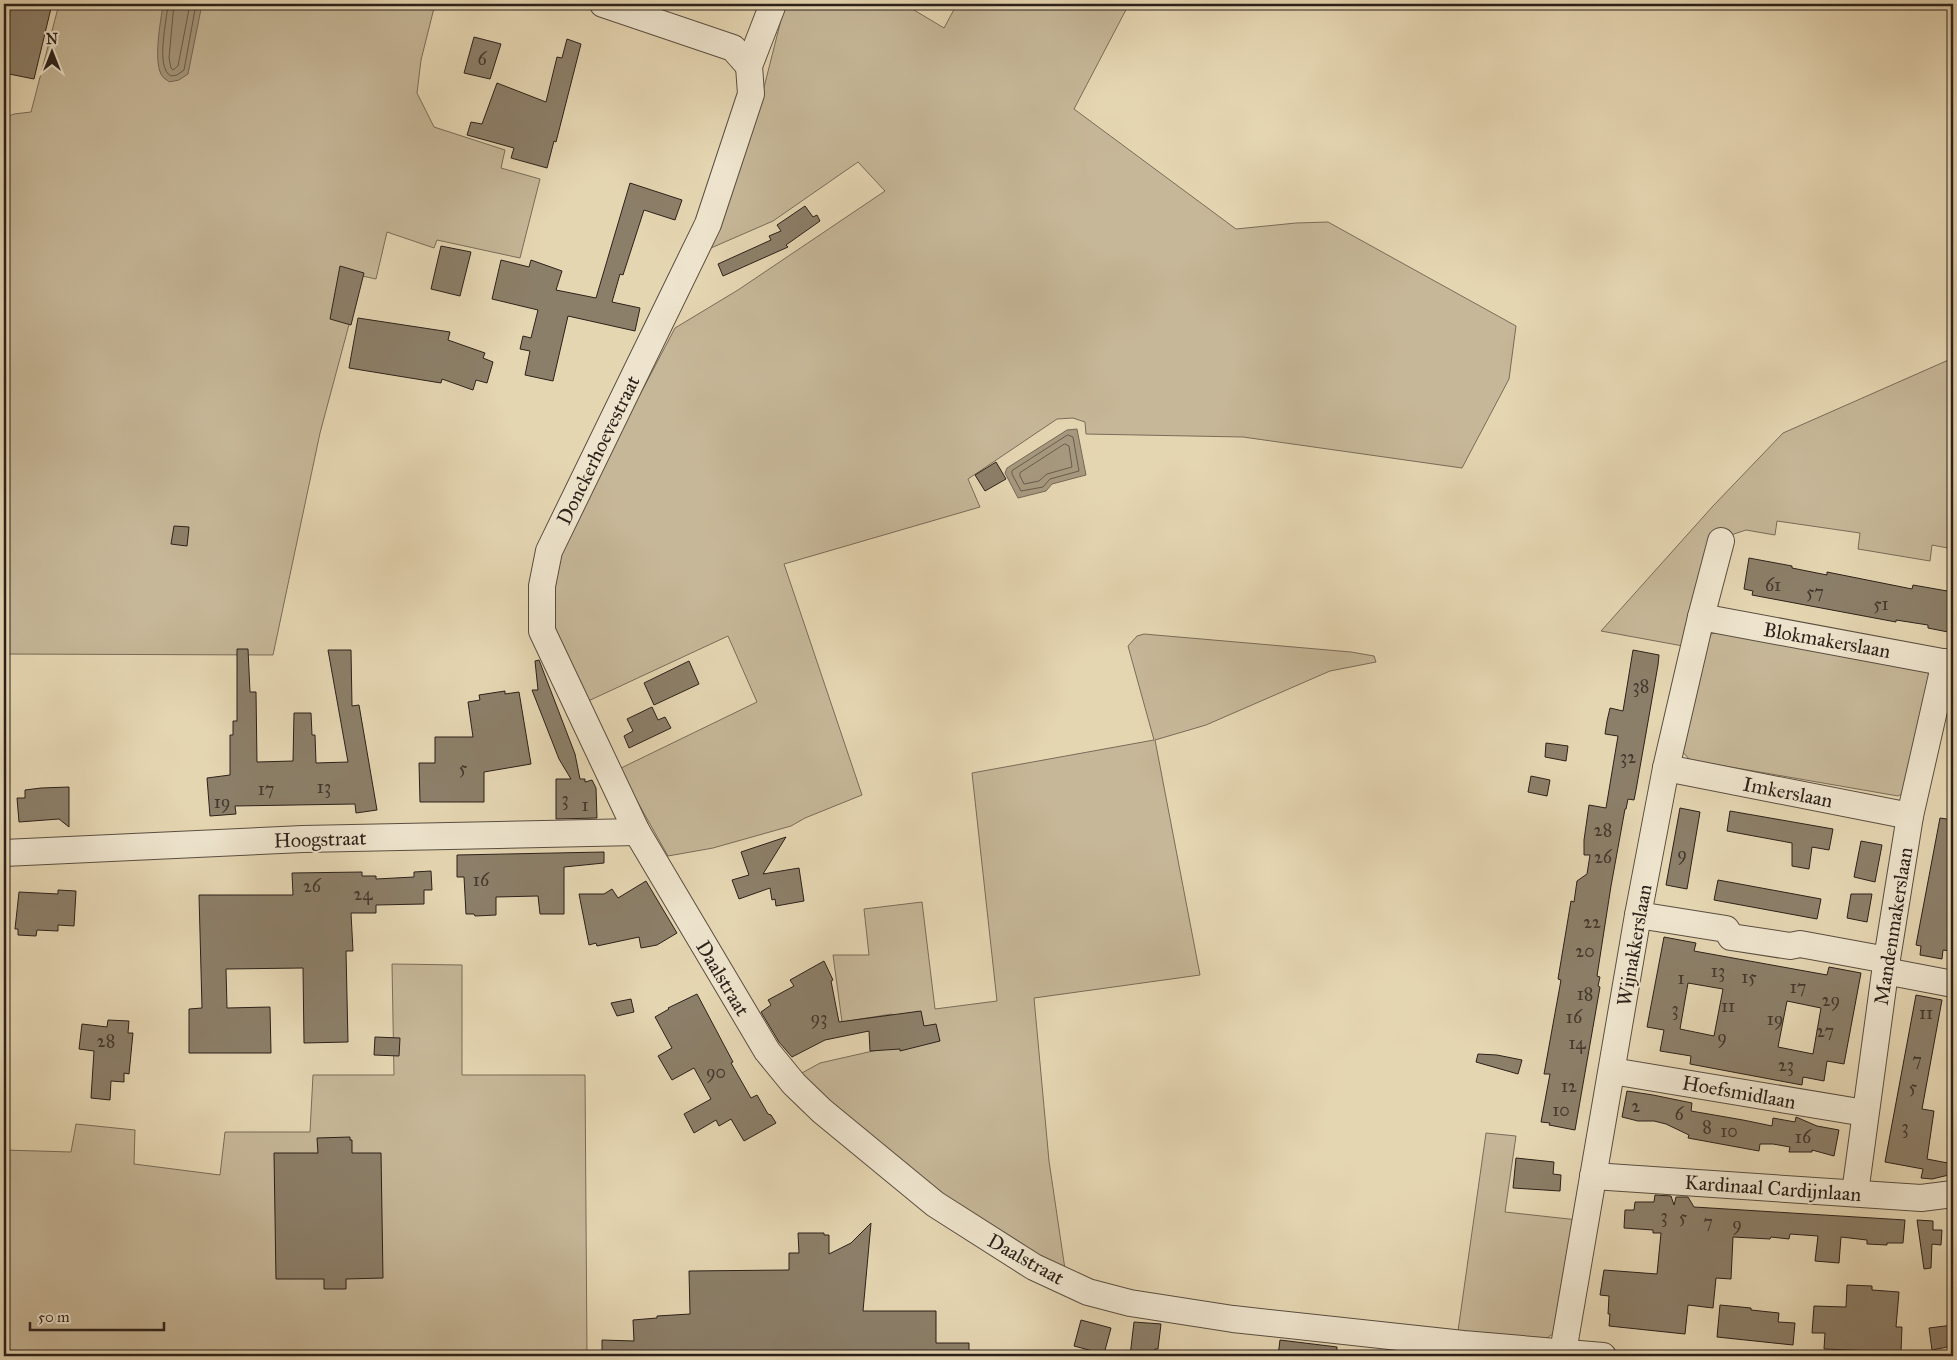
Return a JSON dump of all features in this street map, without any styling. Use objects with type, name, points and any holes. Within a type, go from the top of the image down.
[{"type":"street","points":[[602,4],[733,48],[749,66]]},
{"type":"street","name":"Donckerhoevestraat","points":[[637,832],[542,631],[542,586],[549,551],[708,224],[751,94],[749,66],[773,4]]},
{"type":"street","name":"Wijnakkerslaan","points":[[1562,1352],[1638,915],[1666,768],[1701,617],[1721,541]]},
{"type":"street","name":"Blokmakerslaan","points":[[1701,617],[1949,663]]},
{"type":"street","name":"Mandenmakerslaan","points":[[1856,1193],[1865,1113],[1886,965],[1910,816],[1949,663]]},
{"type":"street","name":"Imkerslaan","points":[[1666,768],[1910,816]]},
{"type":"street","name":"Hoogstraat","points":[[4,853],[303,838],[637,832]]},
{"type":"street","name":"Daalstraat","points":[[637,832],[767,1051],[794,1084],[853,1138],[935,1204],[1034,1267],[1088,1292],[1130,1303],[1174,1310],[1233,1319],[1454,1343],[1603,1356]]},
{"type":"street","points":[[1638,915],[1726,929],[1731,937],[1790,946],[1800,944],[1953,984]]},
{"type":"street","name":"Hoefsmidlaan","points":[[1612,1070],[1865,1113]]},
{"type":"street","name":"Kardinaal Cardijnlaan","points":[[1593,1176],[1921,1198],[1953,1194]]},
{"type":"shaded area","points":[[59,4],[435,4],[421,60],[417,93],[434,127],[505,150],[501,168],[540,179],[520,258],[437,240],[434,248],[387,232],[376,279],[362,276],[320,433],[273,655],[4,654],[4,118],[14,114],[31,112]]},
{"type":"shaded area","points":[[785,4],[904,4],[944,28],[957,4],[1129,4],[1074,109],[1236,229],[1328,222],[1516,326],[1509,379],[1462,468],[1243,437],[1086,434],[1085,422],[1073,418],[1057,419],[968,479],[980,507],[784,564],[862,795],[805,818],[791,826],[713,848],[668,856],[619,769],[757,702],[728,636],[584,703],[552,632],[553,560],[675,328],[738,290],[885,191],[858,162],[773,221],[711,248],[755,123]]},
{"type":"shaded area","points":[[1953,358],[1953,549],[1932,545],[1930,561],[1858,549],[1860,533],[1777,521],[1775,535],[1746,530],[1716,540],[1683,646],[1601,631],[1713,506],[1783,433]]},
{"type":"shaded area","points":[[1725,630],[1922,666],[1931,677],[1906,791],[1898,796],[1690,760],[1681,750],[1706,648],[1711,634]]},
{"type":"shaded area","points":[[1144,634],[1351,652],[1374,656],[1376,662],[1330,671],[1206,725],[1155,740],[1200,975],[1034,998],[1049,1161],[1065,1269],[968,1216],[892,1159],[800,1074],[820,1063],[895,1046],[892,1014],[842,1022],[833,955],[869,955],[864,909],[922,902],[935,1009],[997,1001],[972,773],[1154,740],[1128,646],[1137,636]]},
{"type":"shaded area","points":[[392,964],[462,965],[462,1075],[585,1075],[587,1356],[4,1356],[4,1150],[71,1152],[76,1124],[135,1130],[134,1164],[220,1175],[225,1132],[310,1132],[313,1075],[394,1075]]},
{"type":"shaded area","points":[[1486,1133],[1516,1136],[1505,1212],[1578,1220],[1554,1333],[1541,1342],[1458,1331]]},
{"type":"water","points":[[163,4],[202,4],[188,74],[179,80],[169,82],[163,77],[158,63],[158,42]]},
{"type":"water","points":[[1077,429],[1086,475],[1052,484],[1046,491],[1018,498],[1005,473],[1007,468],[1067,430]]},
{"type":"building","points":[[4,4],[52,4],[34,79],[4,73]]},
{"type":"building","points":[[474,37],[501,44],[490,79],[464,73]]},
{"type":"building","points":[[567,39],[581,44],[556,142],[554,141],[547,168],[511,158],[514,148],[467,135],[471,122],[482,124],[497,83],[546,102],[557,57],[562,58]]},
{"type":"building","points":[[630,183],[682,200],[675,220],[644,210],[623,275],[620,274],[612,302],[640,308],[635,331],[568,316],[553,381],[525,375],[530,351],[520,349],[523,336],[531,338],[538,310],[492,299],[501,260],[529,267],[531,260],[562,271],[556,290],[596,298]]},
{"type":"building","points":[[805,206],[813,217],[817,215],[820,221],[786,245],[788,247],[723,276],[718,264],[771,240],[769,236],[781,231],[777,225]]},
{"type":"building","points":[[441,246],[471,252],[460,296],[431,289]]},
{"type":"building","points":[[340,266],[364,273],[351,325],[330,319]]},
{"type":"building","points":[[358,318],[450,332],[448,340],[485,353],[483,358],[493,362],[487,383],[476,380],[473,390],[442,379],[441,383],[349,368]]},
{"type":"building","points":[[996,462],[1006,479],[985,491],[975,475]]},
{"type":"building","points":[[174,526],[189,527],[187,546],[171,544]]},
{"type":"building","points":[[1749,558],[1827,575],[1827,572],[1912,589],[1913,585],[1953,592],[1953,633],[1928,628],[1928,625],[1896,620],[1896,622],[1752,595],[1753,591],[1744,589]]},
{"type":"building","points":[[237,649],[248,649],[250,692],[256,692],[257,762],[293,761],[294,713],[311,713],[312,735],[315,735],[316,763],[348,762],[328,650],[351,650],[352,706],[359,705],[377,810],[356,813],[355,804],[235,806],[236,814],[210,816],[207,778],[230,775],[230,735],[233,735],[233,721],[237,721]]},
{"type":"building","points":[[1633,650],[1659,655],[1658,665],[1634,800],[1628,799],[1625,809],[1611,886],[1597,976],[1600,977],[1598,986],[1600,987],[1575,1130],[1541,1122],[1550,1074],[1544,1074],[1561,980],[1558,979],[1571,901],[1574,902],[1577,881],[1587,874],[1590,855],[1584,855],[1584,840],[1589,805],[1606,808],[1618,736],[1605,734],[1607,721],[1610,708],[1623,711]]},
{"type":"building","points":[[539,660],[575,754],[580,779],[585,779],[585,782],[592,780],[596,788],[597,818],[556,819],[556,779],[571,779],[559,759],[532,690],[538,690],[535,661]]},
{"type":"building","points":[[689,661],[699,684],[654,705],[644,683]]},
{"type":"building","points":[[505,691],[505,694],[519,692],[531,764],[484,772],[484,802],[420,802],[419,763],[435,763],[435,737],[473,737],[468,702],[480,700],[479,695]]},
{"type":"building","points":[[652,707],[658,720],[665,717],[671,728],[629,748],[624,736],[633,731],[627,719]]},
{"type":"building","points":[[1546,743],[1568,746],[1566,761],[1545,757]]},
{"type":"building","points":[[1531,776],[1550,780],[1547,796],[1528,792]]},
{"type":"building","points":[[69,787],[69,827],[59,819],[19,822],[17,798],[25,798],[25,790]]},
{"type":"building","points":[[1680,808],[1700,812],[1687,889],[1666,885]]},
{"type":"building","points":[[1730,811],[1833,829],[1829,850],[1812,847],[1809,869],[1792,866],[1792,843],[1727,831]]},
{"type":"building","points":[[1940,818],[1953,820],[1953,933],[1950,951],[1943,950],[1942,959],[1920,955],[1921,946],[1916,945]]},
{"type":"building","points":[[786,837],[763,874],[799,868],[804,901],[776,906],[775,899],[772,900],[770,888],[739,899],[732,880],[749,875],[741,852]]},
{"type":"building","points":[[1861,841],[1882,845],[1875,882],[1854,877]]},
{"type":"building","points":[[604,852],[604,863],[564,867],[564,914],[540,914],[538,896],[496,897],[496,915],[475,916],[474,914],[466,914],[464,877],[457,877],[457,855]]},
{"type":"building","points":[[431,871],[432,890],[424,890],[424,904],[376,905],[376,913],[351,913],[353,951],[346,951],[348,1042],[304,1043],[303,968],[226,969],[227,1008],[270,1007],[271,1053],[189,1053],[189,1009],[202,1008],[199,895],[293,895],[292,873],[362,872],[362,876],[376,876],[376,879],[414,877],[414,872]]},
{"type":"building","points":[[1718,880],[1821,899],[1817,919],[1714,900]]},
{"type":"building","points":[[646,881],[677,933],[657,945],[641,948],[639,937],[597,946],[596,943],[589,945],[579,894],[604,894],[612,889],[618,898]]},
{"type":"building","points":[[58,890],[76,891],[74,926],[58,925],[58,931],[37,930],[36,936],[18,935],[18,929],[15,929],[19,892],[58,894]]},
{"type":"building","points":[[1851,894],[1872,894],[1867,922],[1847,918]]},
{"type":"building","points":[[1664,937],[1696,943],[1694,951],[1827,975],[1829,967],[1861,973],[1844,1064],[1827,1061],[1824,1081],[1803,1077],[1802,1085],[1690,1064],[1691,1056],[1660,1051],[1664,1030],[1647,1027]],"holes":[[[1688,983],[1723,989],[1714,1036],[1680,1029]],[[1787,1001],[1821,1008],[1813,1054],[1778,1047]]]},
{"type":"building","points":[[824,961],[833,980],[831,981],[839,1022],[921,1011],[924,1026],[936,1024],[940,1041],[900,1051],[900,1049],[870,1051],[869,1031],[825,1040],[792,1057],[779,1042],[761,1012],[771,1005],[768,1000],[794,986],[790,980]]},
{"type":"building","points":[[697,994],[733,1062],[731,1063],[751,1098],[757,1095],[768,1114],[771,1115],[776,1123],[744,1141],[731,1119],[719,1126],[716,1120],[694,1133],[684,1114],[711,1099],[694,1068],[672,1080],[658,1056],[672,1048],[655,1017],[668,1008]]},
{"type":"building","points":[[1916,995],[1942,1000],[1922,1109],[1934,1111],[1927,1159],[1953,1164],[1953,1174],[1932,1179],[1921,1178],[1923,1169],[1885,1162]]},
{"type":"building","points":[[631,999],[634,1012],[617,1016],[611,1003]]},
{"type":"building","points":[[108,1020],[129,1021],[128,1033],[133,1033],[129,1074],[124,1073],[124,1082],[111,1081],[110,1100],[91,1098],[94,1051],[79,1049],[82,1024],[107,1027]]},
{"type":"building","points":[[375,1037],[400,1038],[399,1056],[374,1055]]},
{"type":"building","points":[[1478,1054],[1497,1055],[1522,1060],[1518,1074],[1476,1062]]},
{"type":"building","points":[[1627,1091],[1692,1103],[1691,1111],[1772,1126],[1773,1118],[1795,1122],[1796,1117],[1817,1126],[1839,1130],[1834,1156],[1812,1150],[1812,1152],[1789,1152],[1790,1147],[1773,1144],[1760,1144],[1759,1151],[1688,1138],[1689,1135],[1666,1124],[1622,1117]]},
{"type":"building","points":[[350,1137],[350,1140],[352,1140],[352,1153],[381,1153],[383,1278],[346,1279],[346,1289],[324,1289],[324,1279],[276,1279],[274,1153],[318,1153],[317,1138]]},
{"type":"building","points":[[1516,1158],[1554,1162],[1553,1174],[1561,1175],[1560,1191],[1513,1188]]},
{"type":"building","points":[[1655,1195],[1671,1196],[1674,1205],[1676,1197],[1688,1197],[1694,1207],[1905,1220],[1903,1243],[1887,1243],[1887,1245],[1867,1244],[1867,1240],[1841,1237],[1839,1263],[1815,1261],[1818,1236],[1790,1234],[1789,1239],[1733,1237],[1731,1279],[1716,1278],[1713,1308],[1688,1305],[1685,1334],[1609,1326],[1609,1296],[1600,1295],[1604,1270],[1657,1274],[1661,1233],[1653,1233],[1653,1230],[1624,1228],[1625,1210],[1634,1210],[1635,1202],[1654,1202]]},
{"type":"building","points":[[1917,1220],[1933,1221],[1933,1230],[1942,1230],[1941,1245],[1932,1244],[1931,1268],[1924,1269]]},
{"type":"building","points":[[871,1223],[863,1311],[936,1311],[936,1343],[969,1343],[969,1356],[602,1356],[602,1340],[634,1341],[633,1320],[690,1314],[689,1271],[789,1270],[789,1253],[799,1253],[798,1233],[824,1233],[824,1235],[829,1235],[829,1254],[851,1243]]},
{"type":"building","points":[[1847,1285],[1872,1286],[1872,1290],[1899,1292],[1896,1327],[1902,1327],[1901,1352],[1824,1349],[1825,1333],[1812,1333],[1814,1306],[1846,1307]]},
{"type":"building","points":[[1720,1305],[1779,1313],[1778,1322],[1795,1323],[1793,1345],[1717,1337]]},
{"type":"building","points":[[1081,1320],[1111,1328],[1104,1354],[1074,1346]]},
{"type":"building","points":[[1134,1322],[1161,1324],[1158,1349],[1155,1349],[1154,1356],[1130,1356]]},
{"type":"building","points":[[1953,1325],[1953,1346],[1932,1350],[1929,1328]]},
{"type":"building","points":[[1280,1340],[1337,1347],[1337,1356],[1278,1356]]}]
